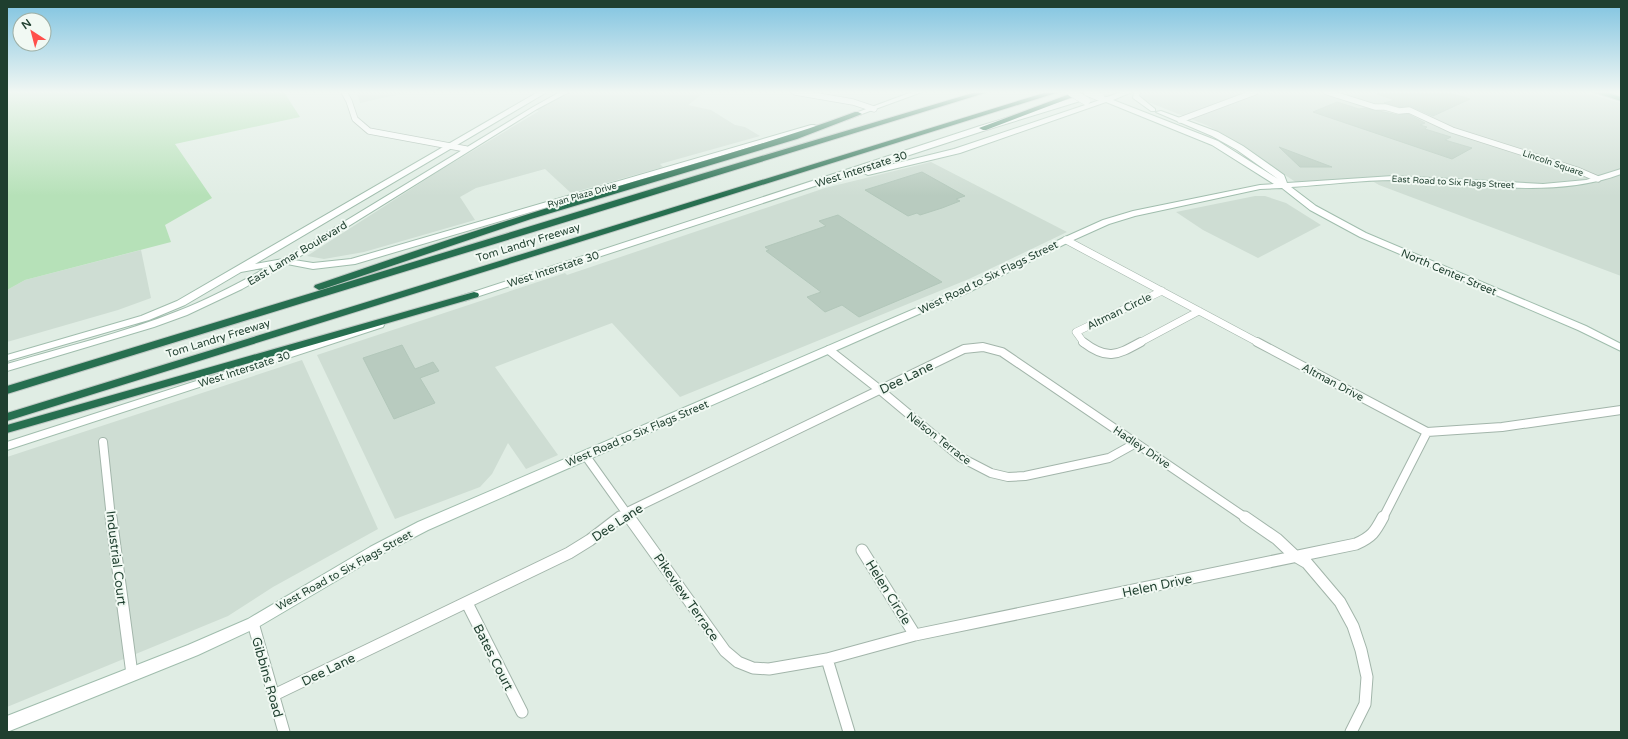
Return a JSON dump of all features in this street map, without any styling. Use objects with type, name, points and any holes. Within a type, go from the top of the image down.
[{"type":"highway","points":[[93,364],[457,240],[590,197],[736,155],[826,126]]},
{"type":"highway","points":[[790,151],[856,126]]},
{"type":"highway","name":"Tom Landry Freeway","points":[[7,390],[871,126]]},
{"type":"highway","points":[[655,217],[690,202],[922,126]]},
{"type":"highway","name":"Tom Landry Freeway","points":[[7,416],[945,126]]},
{"type":"highway","points":[[982,128],[986,126]]},
{"type":"highway","points":[[7,429],[474,295]]},
{"type":"main road","name":"East Lamar Boulevard","points":[[7,358],[145,318],[181,303],[240,270],[483,126]]},
{"type":"main road","name":"East Lamar Boulevard","points":[[7,368],[98,341],[183,313],[239,287],[286,261],[504,126]]},
{"type":"main road","name":"Ryan Plaza Drive","points":[[240,270],[286,261],[313,266],[352,262],[815,126]]},
{"type":"main road","name":"West Interstate 30","points":[[7,446],[809,186],[987,126]]},
{"type":"main road","points":[[809,186],[892,168],[957,151],[1024,126]]},
{"type":"main road","name":"North Center Street","points":[[1175,126],[1215,143],[1268,178],[1283,185],[1313,208],[1363,236],[1582,328],[1621,348]]},
{"type":"main road","name":"North Center Street","points":[[1196,126],[1215,134],[1240,148],[1281,177],[1283,185]]},
{"type":"main road","name":"East Road to Six Flags Street","points":[[1283,185],[1393,178],[1543,186],[1569,184],[1598,179],[1621,171]]},
{"type":"main road","name":"West Road to Six Flags Street","points":[[7,724],[193,650],[253,623],[375,551],[423,526],[966,290],[1066,240],[1106,222],[1133,214],[1239,190],[1283,185]]},
{"type":"street","points":[[364,126],[369,131],[466,149]]},
{"type":"street","name":"Lincoln Square","points":[[1444,126],[1577,170],[1598,179]]},
{"type":"street","name":"Altman Drive","points":[[1066,240],[1427,432]]},
{"type":"street","name":"Altman Circle","points":[[1162,291],[1076,332],[1077,337],[1100,352],[1112,355],[1118,354],[1199,311]]},
{"type":"street","name":"Dee Lane","points":[[274,695],[467,603],[569,552],[590,540],[627,512],[964,349],[983,347]]},
{"type":"street","name":"Hadley Drive","points":[[983,347],[1002,352],[1277,539],[1295,556],[1307,563],[1340,602],[1353,626],[1361,650],[1367,677],[1365,704],[1351,732]]},
{"type":"street","name":"Nelson Terrace","points":[[829,350],[880,390],[960,457],[977,467],[996,474],[1008,477],[1025,476],[1109,458],[1136,443]]},
{"type":"street","points":[[1427,432],[1502,427],[1621,410]]},
{"type":"street","name":"Helen Drive","points":[[827,659],[915,635],[1356,544],[1368,539],[1376,531],[1427,432]]},
{"type":"street","name":"Industrial Court","points":[[103,442],[112,525],[132,674]]},
{"type":"street","name":"Pikeview Terrace","points":[[585,455],[725,651],[738,662],[753,668],[769,670],[827,659]]},
{"type":"street","name":"Helen Circle","points":[[862,550],[915,635]]},
{"type":"street","name":"Bates Court","points":[[467,603],[522,712]]},
{"type":"street","name":"Gibbins Road","points":[[253,623],[284,732]]},
{"type":"street","points":[[827,659],[849,732]]},
{"type":"shaded area","points":[[513,126],[742,126],[760,136],[660,164],[663,167],[571,193],[545,169],[476,188],[460,197],[475,220],[364,252],[324,259],[307,256],[439,171]]},
{"type":"shaded area","points":[[1209,126],[1621,126],[1621,276],[1379,185],[1367,178],[1297,183],[1225,135]]},
{"type":"shaded area","points":[[931,162],[1067,232],[969,279],[680,397],[612,323],[495,367],[558,455],[526,469],[508,443],[492,474],[480,487],[395,519],[317,355],[565,273],[567,275],[825,188]]},
{"type":"shaded area","points":[[1255,196],[1265,196],[1286,203],[1321,225],[1258,258],[1203,230],[1176,212]]},
{"type":"shaded area","points":[[141,250],[151,298],[118,310],[7,342],[7,290],[25,280]]},
{"type":"shaded area","points":[[302,360],[378,529],[273,587],[228,616],[7,707],[7,457]]},
{"type":"green space","points":[[7,126],[256,126],[175,144],[212,198],[165,225],[171,242],[25,280],[7,290]]},
{"type":"building","points":[[1356,126],[1425,126],[1427,127],[1425,129],[1451,137],[1445,140],[1472,148],[1452,159]]},
{"type":"building","points":[[1279,147],[1332,167],[1300,167]]},
{"type":"building","points":[[922,172],[965,196],[956,199],[960,201],[942,208],[920,215],[917,213],[908,216],[865,190]]},
{"type":"building","points":[[838,215],[942,282],[859,317],[842,305],[825,312],[807,297],[821,292],[766,251],[769,250],[765,247],[826,226],[819,221]]},
{"type":"building","points":[[402,345],[415,369],[433,362],[439,371],[420,378],[435,403],[394,419],[363,358]]}]
